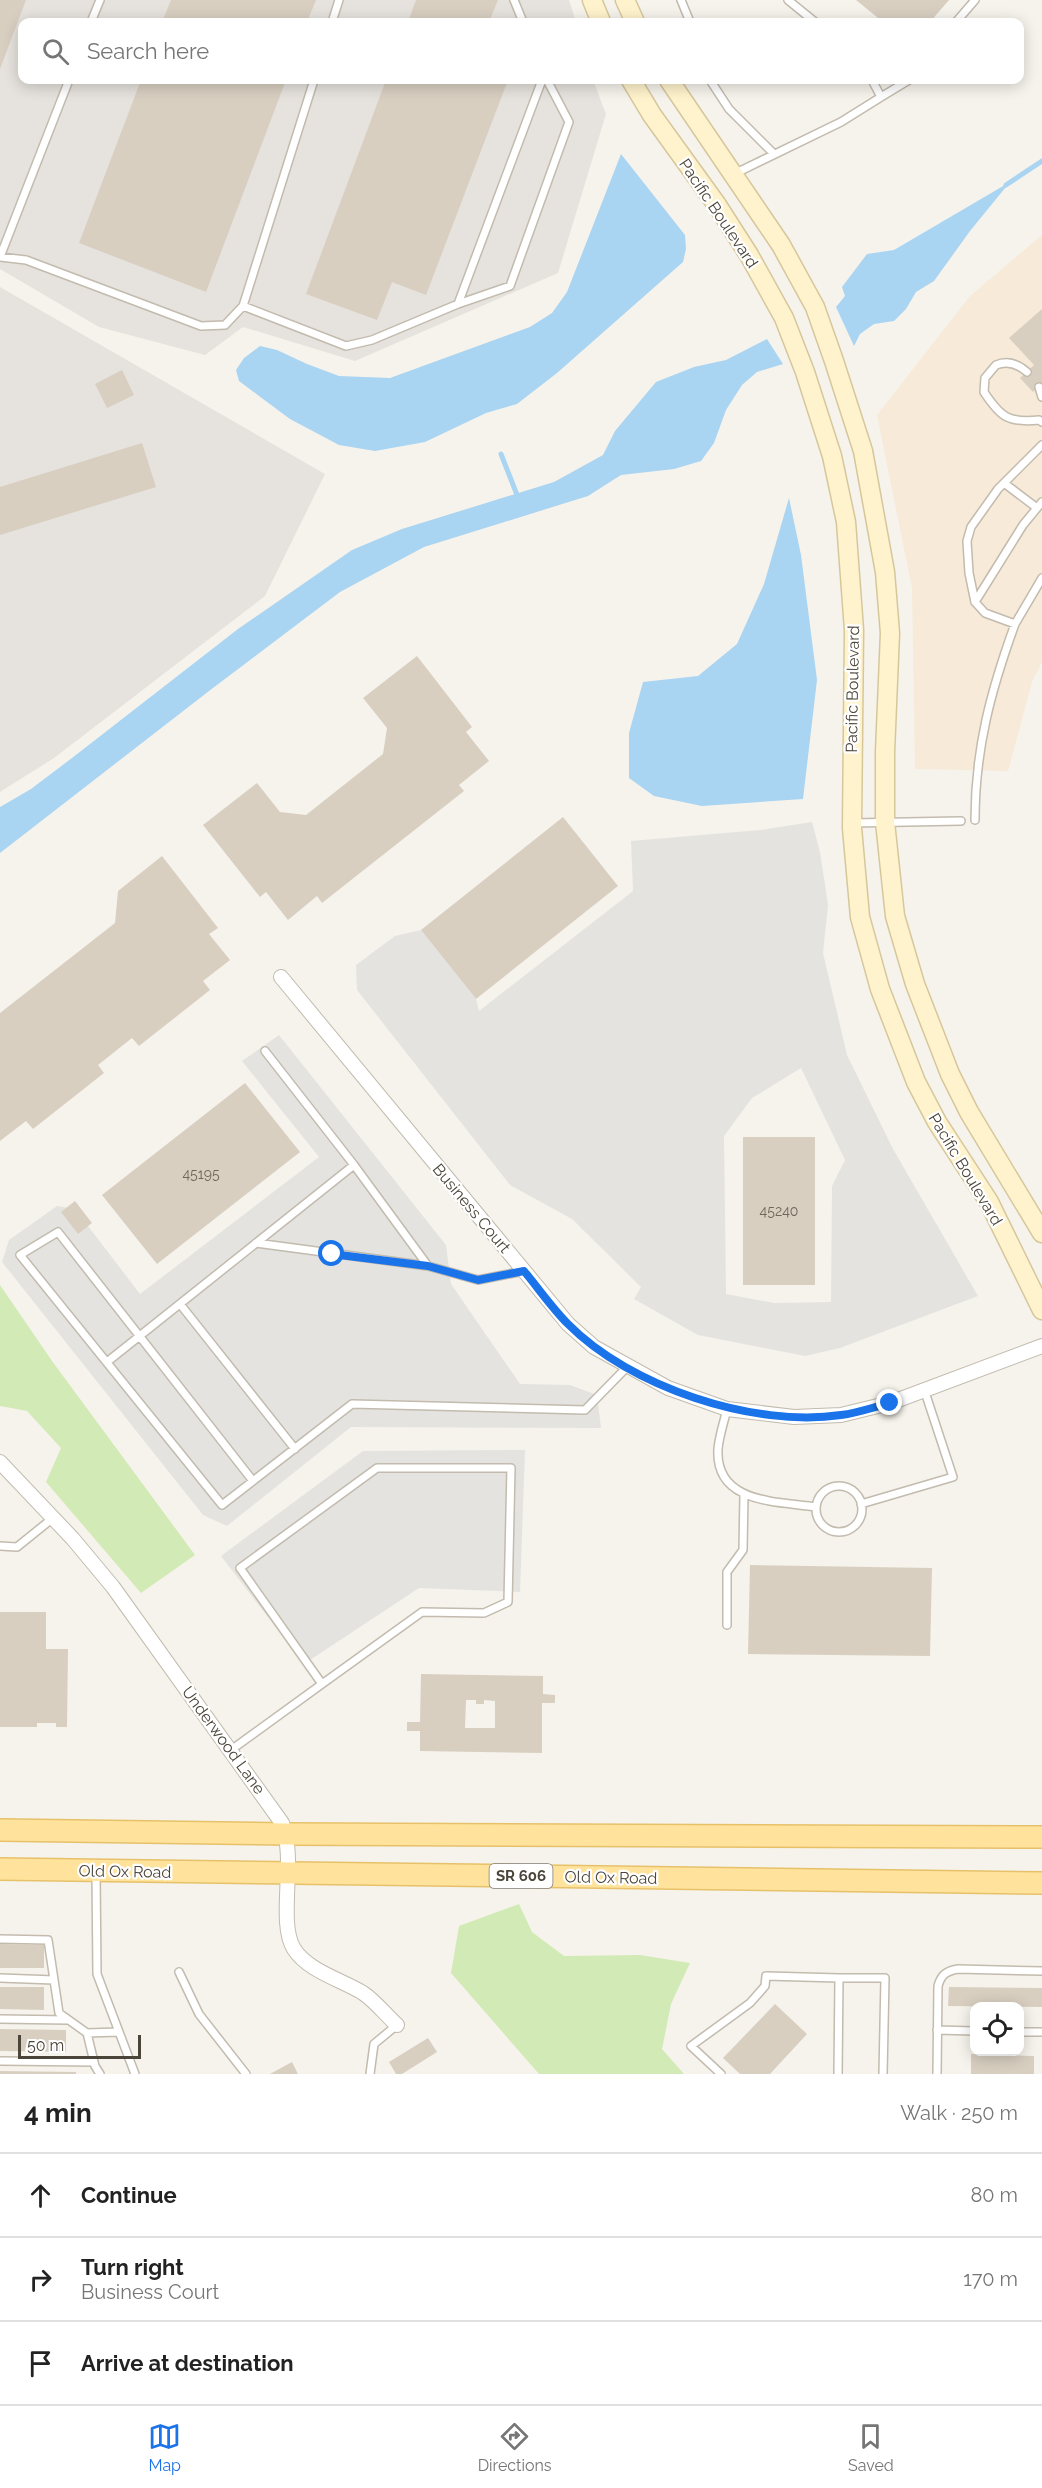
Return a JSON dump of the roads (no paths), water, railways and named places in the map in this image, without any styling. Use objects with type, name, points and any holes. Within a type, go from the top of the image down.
[{"type":"main road","points":[[592,0],[599,18]]},
{"type":"main road","points":[[625,0],[633,18]]},
{"type":"main road","name":"Pacific Boulevard","points":[[633,84],[652,115],[717,205],[749,255],[784,318],[805,372],[832,456],[846,522],[854,630],[852,823],[860,917],[880,989],[897,1037],[937,1122],[988,1202],[1042,1310]]},
{"type":"main road","name":"Pacific Boulevard","points":[[671,84],[781,245],[815,307],[834,361],[863,451],[885,572],[890,633],[885,822],[895,916],[931,1030],[969,1112],[1042,1233]]},
{"type":"main road","points":[[0,1830],[286,1834],[1042,1837]]},
{"type":"main road","name":"Old Ox Road","points":[[0,1869],[1042,1883]]},
{"type":"street","name":"Business Court","points":[[280,977],[568,1324],[594,1347],[668,1388],[727,1409],[794,1417],[841,1415],[890,1403],[1042,1346]]},
{"type":"street","name":"Underwood Lane","points":[[0,1462],[113,1587],[270,1804],[286,1834],[289,1873],[288,1938],[295,1951],[311,1964],[365,1994],[397,2025]]},
{"type":"lane","points":[[93,18],[100,0]]},
{"type":"lane","points":[[333,18],[339,0]]},
{"type":"lane","points":[[514,0],[521,18]]},
{"type":"lane","points":[[681,0],[688,18]]},
{"type":"lane","points":[[788,0],[810,18]]},
{"type":"lane","points":[[959,18],[975,0]]},
{"type":"lane","points":[[67,84],[0,257],[26,260],[201,326],[225,325],[243,306],[313,84]]},
{"type":"lane","points":[[458,304],[540,84]]},
{"type":"lane","points":[[243,306],[346,346],[372,340],[458,304],[510,286],[569,122],[549,84]]},
{"type":"lane","points":[[713,84],[729,109],[774,154]]},
{"type":"lane","points":[[874,84],[881,97]]},
{"type":"lane","points":[[734,174],[841,122],[902,84]]},
{"type":"lane","points":[[1027,372],[1022,367],[1010,363],[996,365],[985,378],[984,392],[1005,418],[1021,422],[1041,421],[1042,410]]},
{"type":"lane","points":[[1039,387],[1042,397]]},
{"type":"lane","points":[[1016,624],[985,613],[975,602],[969,573],[967,541],[971,528],[1004,483],[1042,445]]},
{"type":"lane","points":[[1004,483],[1037,508]]},
{"type":"lane","points":[[975,602],[1023,525],[1042,502]]},
{"type":"lane","points":[[975,820],[984,723],[994,681],[1016,624],[1042,578]]},
{"type":"lane","points":[[852,823],[962,821]]},
{"type":"lane","points":[[265,1051],[354,1165],[428,1266]]},
{"type":"lane","points":[[107,1362],[354,1165]]},
{"type":"lane","points":[[253,1481],[58,1232],[20,1255],[222,1505],[295,1449],[352,1404],[585,1410],[627,1367]]},
{"type":"lane","points":[[256,1243],[428,1266],[478,1280],[524,1271]]},
{"type":"lane","points":[[180,1304],[295,1449]]},
{"type":"lane","points":[[861,1504],[953,1477],[924,1389]]},
{"type":"lane","points":[[727,1409],[718,1447],[718,1461],[722,1474],[730,1487],[744,1495],[816,1507]]},
{"type":"lane","points":[[231,1750],[422,1612],[484,1613],[508,1602],[511,1468],[377,1468],[240,1568],[321,1684]]},
{"type":"lane","points":[[841,1486],[854,1491],[861,1504],[862,1517],[849,1531],[839,1533],[827,1529],[820,1523],[816,1507],[825,1491],[841,1486]]},
{"type":"lane","points":[[727,1625],[727,1572],[743,1550],[744,1495]]},
{"type":"lane","points":[[0,1546],[17,1547],[53,1518]]},
{"type":"lane","points":[[96,1870],[97,1974],[135,2074]]},
{"type":"lane","points":[[0,1939],[48,1940],[59,2013],[87,2033],[119,2032]]},
{"type":"lane","points":[[937,2074],[940,1978],[948,1971],[958,1969],[1042,1971]]},
{"type":"lane","points":[[180,1972],[199,2014],[246,2074]]},
{"type":"lane","points":[[721,2074],[691,2046],[750,2003],[765,1986],[766,1976],[885,1978],[884,2074]]},
{"type":"lane","points":[[0,1978],[54,1980]]},
{"type":"lane","points":[[838,2074],[839,1978]]},
{"type":"lane","points":[[0,2019],[68,2020]]},
{"type":"lane","points":[[370,2074],[374,2044],[397,2025]]},
{"type":"lane","points":[[937,2030],[970,2031]]},
{"type":"lane","points":[[1024,2031],[1042,2032]]},
{"type":"lane","points":[[87,2033],[94,2062],[100,2074]]},
{"type":"lane","points":[[0,2061],[94,2062]]},
{"type":"water","points":[[621,154],[685,235],[686,249],[683,262],[557,373],[517,404],[486,413],[425,442],[375,451],[339,445],[290,419],[239,381],[236,370],[244,358],[260,346],[277,350],[339,376],[390,378],[530,327],[552,313],[567,292]]},
{"type":"water","points":[[1010,182],[970,231],[934,281],[916,292],[906,309],[894,321],[874,324],[860,334],[854,346],[836,307],[845,296],[842,287],[867,254],[894,250]]},
{"type":"water","points":[[767,339],[783,364],[757,372],[742,385],[726,410],[714,443],[701,461],[674,469],[621,475],[588,496],[424,547],[340,592],[0,853],[0,807],[31,789],[238,629],[352,550],[402,529],[554,482],[603,455],[615,431],[656,382],[694,367],[726,360]]},
{"type":"water","points":[[789,498],[801,555],[817,680],[803,799],[702,806],[654,796],[629,778],[629,733],[643,682],[698,676],[737,644],[764,584]]},
{"type":"waterway","points":[[1006,185],[1042,161]]},
{"type":"waterway","points":[[501,454],[519,500]]}]
